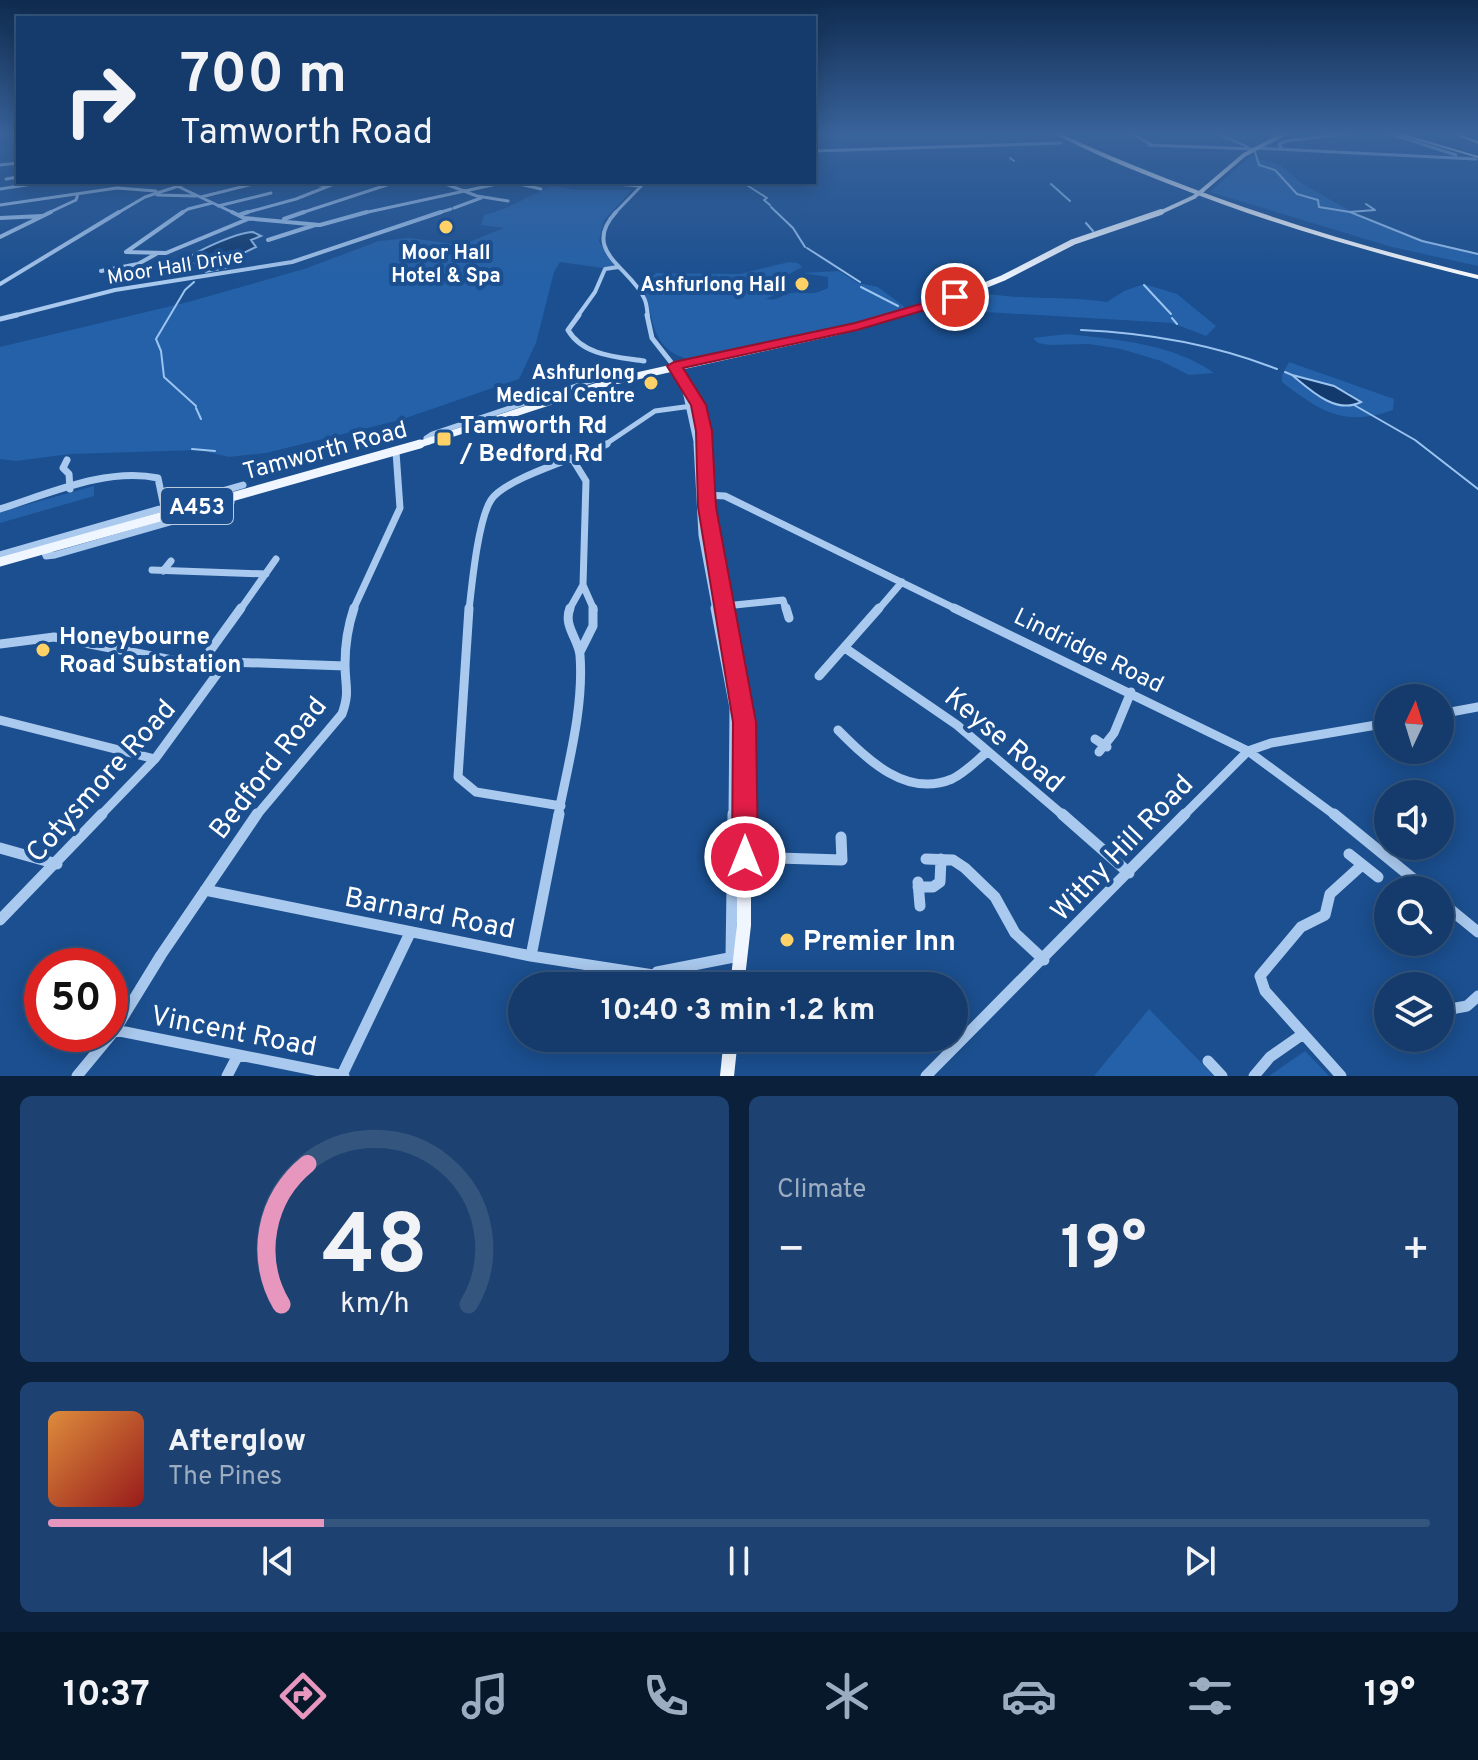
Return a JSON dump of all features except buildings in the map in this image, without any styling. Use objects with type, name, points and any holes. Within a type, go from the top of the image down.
[{"type":"highway","points":[[1167,182],[1243,212],[1375,252],[1478,275]]},
{"type":"highway","points":[[1175,182],[1248,210],[1370,247],[1478,275]]},
{"type":"main road","name":"Tamworth Road","points":[[0,562],[177,511],[232,490],[396,452],[610,382],[839,331],[951,299],[1003,278],[1063,246],[1158,214],[1194,197],[1213,182]]},
{"type":"main road","points":[[674,366],[695,405],[704,431],[703,494],[725,606],[727,642],[744,722],[745,857],[737,972]]},
{"type":"main road","points":[[727,1076],[730,1052]]},
{"type":"street","points":[[10,187],[11,182]]},
{"type":"street","points":[[0,189],[31,184]]},
{"type":"street","points":[[0,284],[150,195],[184,184]]},
{"type":"street","points":[[150,195],[200,196],[252,184]]},
{"type":"street","points":[[315,184],[326,186]]},
{"type":"street","points":[[237,215],[296,199],[332,184]]},
{"type":"street","points":[[278,221],[390,184]]},
{"type":"street","points":[[449,184],[481,198],[508,201]]},
{"type":"street","points":[[268,240],[409,201],[498,184]]},
{"type":"street","points":[[516,184],[538,190]]},
{"type":"street","points":[[643,184],[608,221],[604,231],[605,248],[644,297],[652,338],[674,366]]},
{"type":"street","points":[[177,186],[248,219],[315,225]]},
{"type":"street","points":[[0,205],[126,187],[159,191]]},
{"type":"street","points":[[218,206],[271,193]]},
{"type":"street","points":[[0,237],[76,200],[78,194]]},
{"type":"street","name":"Moor Hall Drive","points":[[0,319],[115,290],[263,269],[354,244],[481,198]]},
{"type":"street","points":[[212,203],[188,209],[126,252],[170,252],[248,219]]},
{"type":"street","points":[[0,218],[43,216]]},
{"type":"street","points":[[101,271],[138,264],[156,254]]},
{"type":"street","points":[[618,267],[605,269],[595,292],[568,330],[575,341],[588,347],[644,361]]},
{"type":"street","points":[[561,806],[476,792],[462,783],[457,765],[465,638],[476,554],[490,501],[505,486],[606,445],[655,411],[695,405],[685,391]]},
{"type":"street","name":"Bedford Road","points":[[128,1010],[205,890],[280,783],[342,714],[349,695],[345,666],[349,624],[356,601],[391,533],[400,508],[396,452]]},
{"type":"street","points":[[67,460],[63,468],[69,474],[70,489]]},
{"type":"street","points":[[531,956],[577,719],[580,652],[568,624],[568,612],[583,585],[586,481],[573,460]]},
{"type":"street","points":[[0,509],[131,475],[154,475],[161,482],[164,507],[155,517]]},
{"type":"street","name":"Tamworth Road","points":[[0,555],[243,485]]},
{"type":"street","name":"Tamworth Road","points":[[44,549],[44,554],[50,556],[226,506],[231,503],[232,490]]},
{"type":"street","points":[[703,494],[702,535],[727,642],[734,708],[736,956]]},
{"type":"street","name":"Lindridge Road","points":[[703,494],[725,496],[1248,751],[1325,807],[1410,876]]},
{"type":"street","points":[[164,507],[177,511]]},
{"type":"street","points":[[202,662],[276,559]]},
{"type":"street","points":[[163,571],[171,561]]},
{"type":"street","points":[[152,570],[266,574]]},
{"type":"street","points":[[819,676],[902,582]]},
{"type":"street","points":[[580,652],[596,625],[597,612],[583,585]]},
{"type":"street","points":[[725,606],[783,600],[789,618]]},
{"type":"street","points":[[0,644],[26,638],[54,637],[172,660],[345,666]]},
{"type":"street","name":"Keyse Road","points":[[845,648],[906,686],[1129,873]]},
{"type":"street","name":"Cotysmore Road","points":[[0,920],[155,759],[225,663]]},
{"type":"street","points":[[1095,739],[1103,750],[1131,692]]},
{"type":"street","points":[[1454,711],[1478,707]]},
{"type":"street","points":[[0,720],[155,759]]},
{"type":"street","points":[[1248,751],[1271,743],[1374,725]]},
{"type":"street","points":[[838,730],[876,767],[897,778],[918,783],[947,781],[956,777],[987,752]]},
{"type":"street","name":"Withy Hill Road","points":[[926,1076],[1248,751]]},
{"type":"street","points":[[745,857],[842,860],[841,837]]},
{"type":"street","points":[[0,848],[57,864]]},
{"type":"street","points":[[1349,854],[1377,876]]},
{"type":"street","points":[[926,859],[953,860],[984,886],[1015,933],[1044,960]]},
{"type":"street","points":[[920,906],[918,885],[932,888],[939,885],[943,875],[941,859]]},
{"type":"street","points":[[1341,1076],[1265,991],[1260,976],[1301,927],[1325,915],[1330,894],[1362,865]]},
{"type":"street","name":"Barnard Road","points":[[205,890],[531,956],[639,972]]},
{"type":"street","points":[[1454,912],[1478,932]]},
{"type":"street","points":[[343,1076],[410,933]]},
{"type":"street","name":"Barnard Road","points":[[655,972],[736,956]]},
{"type":"street","points":[[1454,1008],[1467,1006],[1478,996]]},
{"type":"street","name":"Vincent Road","points":[[128,1033],[343,1076]]},
{"type":"street","points":[[1254,1076],[1269,1055],[1285,1049],[1303,1034]]},
{"type":"street","name":"Bedford Road","points":[[77,1076],[97,1052]]},
{"type":"street","points":[[227,1076],[238,1055]]},
{"type":"street","points":[[1208,1061],[1222,1076]]},
{"type":"shaded area","points":[[1221,182],[1301,182],[1366,220],[1426,241],[1478,253],[1478,266],[1392,247],[1210,192]]},
{"type":"shaded area","points":[[553,186],[576,190],[632,190],[604,220],[599,241],[617,270],[560,262],[554,272],[536,343],[519,379],[400,420],[266,453],[229,457],[200,450],[70,454],[16,461],[0,459],[0,347],[188,302],[304,269],[379,241],[410,238],[467,243],[504,228],[481,225],[484,215]]},
{"type":"shaded area","points":[[253,232],[261,236],[251,240],[256,247],[227,261],[229,267],[206,272],[200,263],[180,264],[215,244]]},
{"type":"shaded area","points":[[789,262],[802,267],[778,280],[778,293],[766,299],[821,291],[828,288],[828,277],[803,273],[839,271],[858,283],[878,287],[907,309],[687,359],[674,353],[659,338],[640,284],[656,273],[740,274]]},
{"type":"shaded area","points":[[1144,284],[1177,294],[1216,326],[1206,336],[1172,323],[934,309],[987,290],[988,294],[1003,296],[1107,302],[1124,291]]},
{"type":"shaded area","points":[[1067,334],[1163,349],[1214,373],[1189,375],[1161,361],[1121,349],[1089,344],[1049,345],[1038,343],[1033,338]]},
{"type":"shaded area","points":[[1289,362],[1394,399],[1393,410],[1360,417],[1334,414],[1296,393],[1282,382]],"holes":[[[1293,375],[1351,393],[1331,402]]]},
{"type":"shaded area","points":[[1292,375],[1334,386],[1361,402],[1352,405],[1333,403],[1315,394]]},
{"type":"shaded area","points":[[94,486],[94,496],[0,523],[0,512]]},
{"type":"shaded area","points":[[1149,1009],[1214,1076],[1094,1076]]},
{"type":"shaded area","points":[[1305,1051],[1329,1076],[1269,1076]]},
{"type":"waterway","points":[[1286,182],[1297,194],[1318,200],[1319,207],[1350,212]]},
{"type":"waterway","points":[[745,184],[767,198],[764,200],[770,205]]},
{"type":"waterway","points":[[1051,184],[1070,201]]},
{"type":"waterway","points":[[1350,212],[1375,210],[1366,204]]},
{"type":"waterway","points":[[771,207],[793,228],[805,247]]},
{"type":"waterway","points":[[1350,212],[1422,241],[1478,254]]},
{"type":"waterway","points":[[1086,223],[1093,231]]},
{"type":"waterway","points":[[807,248],[860,282]]},
{"type":"waterway","points":[[194,282],[185,290],[156,339],[161,351],[164,377],[196,406]]},
{"type":"waterway","points":[[1144,285],[1171,314]]},
{"type":"waterway","points":[[861,287],[898,306]]},
{"type":"waterway","points":[[1172,318],[1177,324]]},
{"type":"waterway","points":[[1081,330],[1181,341],[1277,369]]},
{"type":"waterway","points":[[1285,372],[1292,375]]},
{"type":"waterway","points":[[1354,405],[1415,440],[1478,489]]},
{"type":"waterway","points":[[196,408],[201,419]]},
{"type":"waterway","points":[[192,449],[215,451]]},
{"type":"place","name":"Moor Hall Hotel & Spa","points":[[446,227]]},
{"type":"place","name":"Ashfurlong Hall","points":[[802,284]]},
{"type":"place","name":"Ashfurlong Medical Centre","points":[[651,383]]},
{"type":"place","name":"Tamworth Rd / Bedford Rd","points":[[444,439]]},
{"type":"place","name":"Honeybourne Road Substation","points":[[43,650]]},
{"type":"place","name":"Premier Inn","points":[[787,940]]},
{"type":"route","points":[[745,857],[744,722],[707,507],[704,431],[699,405],[674,366],[857,326],[955,297]]}]
